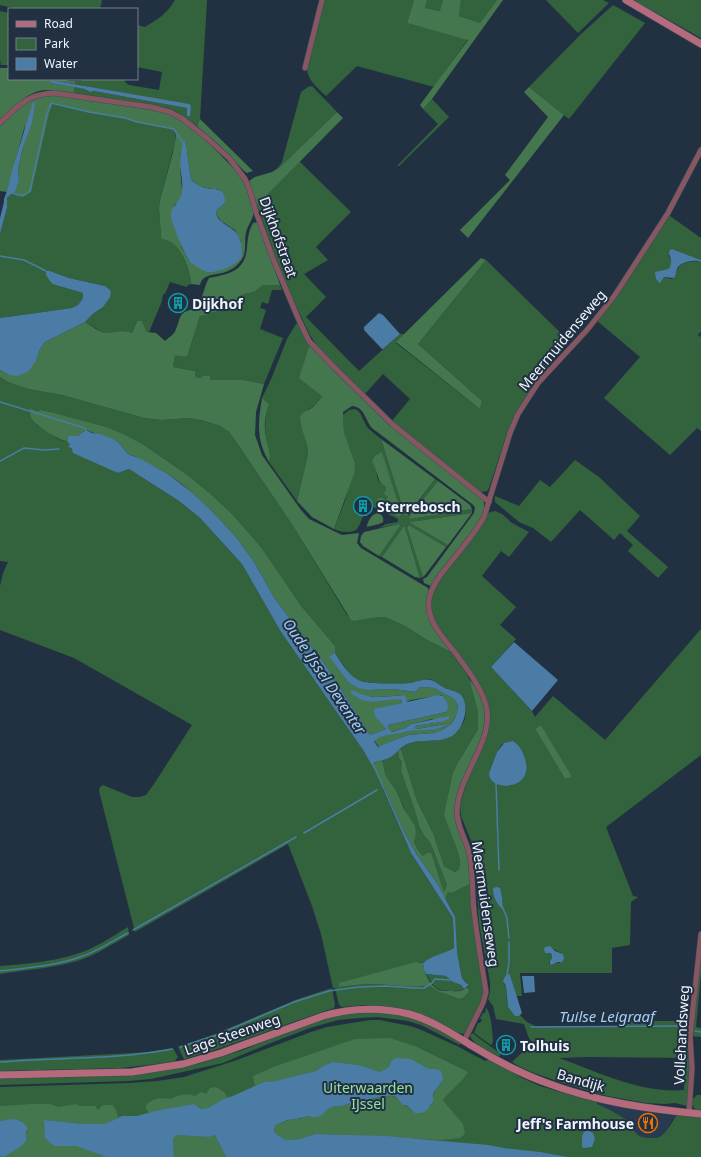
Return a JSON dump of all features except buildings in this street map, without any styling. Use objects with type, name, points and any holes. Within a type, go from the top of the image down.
[{"type":"street","points":[[305,68],[322,0]]},
{"type":"street","points":[[626,0],[701,44]]},
{"type":"street","name":"Dijkhofstraat","points":[[0,123],[20,104],[43,93],[54,93],[151,107],[170,112],[183,118],[224,153],[245,179],[274,261],[309,341],[392,424],[489,502]]},
{"type":"street","name":"Meermuidenseweg","points":[[464,1041],[483,1003],[486,992],[475,916],[470,857],[467,843],[458,820],[457,810],[460,793],[466,776],[486,730],[487,713],[481,694],[475,682],[436,628],[430,613],[429,601],[432,589],[436,581],[484,517],[510,433],[518,414],[538,383],[587,330],[615,295],[668,213],[701,150]]},
{"type":"street","name":"Vollehandsweg","points":[[689,1113],[692,1068],[690,1036],[701,934]]},
{"type":"street","name":"Lage Steenweg","points":[[0,1076],[132,1072],[184,1064],[221,1053],[338,1011],[383,1009],[411,1015],[428,1021],[464,1041]]},
{"type":"street","name":"Bandijk","points":[[464,1041],[523,1074],[589,1097],[632,1106],[701,1114]]},
{"type":"shaded area","points":[[597,1101],[631,1109],[677,1115],[672,1120],[666,1132],[661,1136],[654,1138],[643,1138],[635,1133],[630,1126],[615,1113],[597,1104]]},
{"type":"green space","points":[[0,0],[102,0],[100,8],[13,8],[0,5]]},
{"type":"green space","points":[[175,0],[207,0],[200,119],[197,126],[177,112],[168,108],[74,93],[74,87],[86,89],[90,92],[94,91],[188,108],[187,116],[191,106],[75,84],[75,81],[82,80],[124,80],[129,85],[159,90],[162,72],[138,67],[138,25],[145,27],[162,16]]},
{"type":"green space","points":[[324,0],[414,0],[407,23],[468,39],[434,87],[357,66],[326,96],[310,79],[307,71]]},
{"type":"green space","points":[[414,0],[427,0],[425,8],[440,11],[443,0],[461,0],[459,16],[480,23],[497,0],[503,0],[432,99],[423,109],[420,105],[468,40],[407,23]]},
{"type":"green space","points":[[427,0],[443,0],[441,11],[425,8]]},
{"type":"green space","points":[[461,0],[497,0],[480,23],[459,16]]},
{"type":"green space","points":[[546,0],[603,0],[609,3],[578,33]]},
{"type":"green space","points":[[633,0],[701,0],[701,38]]},
{"type":"green space","points":[[613,5],[645,23],[569,119],[529,87],[580,35]]},
{"type":"green space","points":[[0,11],[8,13],[8,65],[1,65]]},
{"type":"green space","points":[[0,68],[8,68],[8,80],[75,81],[75,84],[62,82],[50,83],[74,87],[74,93],[46,90],[33,93],[15,105],[0,120]]},
{"type":"green space","points":[[312,86],[337,112],[277,169],[282,162],[301,92]]},
{"type":"green space","points":[[529,87],[564,115],[468,238],[460,230],[510,180],[505,175],[548,117],[524,92]]},
{"type":"green space","points":[[52,95],[149,108],[174,116],[205,139],[239,174],[246,187],[254,212],[246,232],[244,256],[239,263],[234,268],[224,273],[211,275],[204,278],[200,285],[191,284],[188,269],[178,248],[174,244],[161,238],[159,208],[173,152],[176,136],[174,129],[89,112],[53,103],[49,113],[31,192],[23,197],[13,193],[15,192],[19,181],[18,169],[23,147],[25,125],[7,192],[0,191],[0,125],[27,102],[40,96]],"holes":[[[181,150],[187,151],[191,179],[200,187],[220,190],[225,203],[217,210],[216,214],[221,221],[235,230],[241,242],[189,261],[182,248],[178,234],[174,205],[182,196],[180,166]]]},
{"type":"green space","points":[[432,99],[449,117],[399,166],[397,166],[438,124],[423,109]]},
{"type":"green space","points":[[52,103],[174,129],[176,132],[175,142],[160,200],[159,208],[161,237],[178,247],[186,263],[191,284],[187,287],[170,282],[165,294],[163,294],[162,301],[149,332],[147,332],[137,321],[132,333],[126,331],[118,333],[104,333],[85,322],[103,307],[105,286],[69,278],[50,271],[52,284],[83,293],[83,298],[78,305],[72,308],[0,318],[0,234],[7,208],[7,198],[14,193]]},
{"type":"green space","points":[[337,112],[343,118],[257,205],[249,181],[255,177],[272,172],[280,167]]},
{"type":"green space","points":[[200,119],[253,171],[247,173],[244,171],[219,145],[197,126]]},
{"type":"green space","points":[[299,161],[351,212],[316,247],[328,260],[304,274],[326,297],[306,317],[359,371],[400,334],[404,334],[396,343],[480,409],[482,401],[418,344],[486,260],[569,341],[536,381],[520,406],[508,431],[487,491],[479,491],[391,422],[410,399],[383,374],[364,395],[318,347],[310,335],[285,283],[257,205]]},
{"type":"green space","points":[[670,216],[701,238],[701,260],[672,249],[669,256],[671,260],[670,267],[660,271],[664,277],[672,279],[679,267],[683,264],[692,261],[701,262],[701,331],[698,335],[701,337],[701,431],[697,428],[670,455],[604,398],[640,357],[596,320],[635,269],[667,218]]},
{"type":"green space","points":[[259,222],[280,285],[263,285],[254,292],[241,295],[237,303],[226,311],[213,312],[200,316],[187,357],[175,355],[173,367],[195,371],[195,377],[202,378],[202,376],[210,376],[210,380],[244,380],[264,384],[256,412],[255,435],[262,455],[309,519],[342,535],[359,533],[357,543],[361,548],[428,588],[428,601],[434,629],[451,652],[427,640],[405,626],[385,617],[355,621],[351,620],[293,526],[239,446],[229,432],[220,426],[189,418],[161,420],[144,418],[62,395],[28,389],[8,382],[0,377],[0,370],[9,375],[36,361],[40,349],[45,342],[85,322],[104,333],[123,331],[132,333],[137,321],[142,321],[147,332],[156,333],[165,341],[174,332],[182,314],[197,305],[203,295],[209,278],[229,273],[239,267],[243,262],[246,256],[248,236],[251,226],[253,223]]},
{"type":"green space","points":[[481,258],[486,260],[418,344],[482,401],[480,409],[396,342]]},
{"type":"green space","points":[[263,285],[280,285],[282,290],[272,290],[268,304],[262,302],[260,308],[266,310],[260,329],[283,338],[264,384],[244,380],[210,380],[195,377],[195,371],[173,367],[175,354],[187,357],[200,316],[213,312],[226,311],[239,302],[241,295],[254,292]]},
{"type":"green space","points":[[298,323],[310,344],[322,396],[314,406],[307,410],[308,454],[297,501],[269,462],[270,452],[265,427],[269,404],[262,398],[287,339]]},
{"type":"green space","points":[[310,344],[342,378],[483,499],[484,511],[482,517],[431,586],[424,583],[423,579],[427,577],[474,513],[475,507],[372,428],[360,409],[352,406],[343,412],[344,432],[355,463],[354,474],[334,529],[312,517],[297,501],[308,454],[300,417],[304,412],[313,407],[322,396],[299,378]]},
{"type":"green space","points":[[0,377],[8,382],[28,389],[62,395],[144,418],[161,420],[189,418],[220,426],[229,432],[293,526],[347,615],[355,621],[385,617],[405,626],[427,640],[451,652],[465,671],[469,679],[478,712],[478,729],[459,761],[457,849],[460,861],[459,869],[455,872],[444,866],[433,833],[417,801],[401,749],[409,743],[439,740],[451,734],[460,727],[464,722],[466,708],[460,695],[457,692],[442,687],[429,679],[411,683],[386,684],[367,682],[353,678],[335,653],[335,646],[302,607],[261,547],[233,515],[213,496],[189,476],[144,445],[103,426],[51,412],[41,410],[37,411],[30,408],[37,425],[58,439],[67,441],[72,449],[118,473],[129,469],[179,501],[200,518],[242,564],[281,632],[363,750],[383,785],[382,786],[411,853],[453,918],[452,911],[445,899],[448,891],[452,893],[470,884],[485,991],[481,1004],[466,1033],[458,1033],[388,1007],[364,1005],[342,1007],[339,1005],[335,988],[333,988],[321,934],[288,844],[135,932],[99,791],[100,787],[103,785],[132,797],[146,795],[192,725],[74,658],[0,630],[0,586],[3,573],[8,562],[0,561]],"holes":[[[453,919],[462,978],[469,985],[467,987],[469,988],[455,998],[431,987],[431,985],[411,987],[372,984],[339,987],[420,962],[423,963],[454,948]]]},
{"type":"green space","points":[[262,398],[269,404],[265,419],[265,427],[270,452],[269,462],[262,446],[259,431]]},
{"type":"green space","points":[[30,408],[37,411],[41,410],[51,412],[103,426],[123,434],[144,445],[189,476],[233,515],[261,547],[302,607],[335,646],[335,653],[330,656],[348,682],[369,690],[394,689],[415,692],[420,687],[434,688],[454,699],[458,705],[455,718],[451,724],[442,730],[433,733],[408,735],[379,747],[374,740],[377,738],[389,734],[436,728],[445,724],[417,729],[415,728],[415,726],[441,722],[432,719],[411,724],[405,728],[391,732],[388,725],[446,712],[445,698],[441,695],[406,702],[403,695],[379,697],[364,696],[356,698],[401,699],[402,703],[382,708],[378,720],[386,729],[370,735],[326,666],[275,599],[254,562],[236,537],[211,510],[168,474],[128,454],[118,442],[86,430],[77,436],[68,436],[67,441],[63,440],[36,424],[31,417]]},
{"type":"green space","points":[[349,410],[357,410],[367,427],[381,439],[405,515],[408,516],[435,479],[438,481],[409,517],[410,519],[472,509],[472,513],[410,522],[448,545],[446,547],[409,525],[407,526],[423,577],[420,578],[405,527],[403,527],[382,557],[379,556],[400,526],[398,524],[379,528],[386,524],[398,522],[398,519],[388,514],[383,508],[375,508],[361,496],[356,501],[358,503],[355,505],[364,513],[357,529],[352,532],[346,532],[334,529],[345,501],[355,463],[344,432],[343,415]],"holes":[[[382,453],[402,515],[400,517],[385,500],[388,497],[386,487],[378,480],[377,472]]]},
{"type":"green space","points":[[381,439],[435,479],[407,516],[405,515]]},
{"type":"green space","points":[[382,452],[402,515],[399,517],[377,504],[378,498],[385,500],[388,497],[384,494],[386,487],[380,482],[372,461],[375,456]]},
{"type":"green space","points":[[575,460],[599,477],[640,516],[627,531],[668,567],[658,578],[628,551],[633,545],[620,533],[614,540],[580,510],[551,542],[533,528],[519,522],[495,502],[495,496],[519,506],[540,480],[550,487]]},
{"type":"green space","points":[[438,481],[470,505],[472,509],[410,519],[409,517]]},
{"type":"green space","points":[[495,511],[502,514],[512,523],[529,532],[509,557],[501,551],[482,576],[516,607],[500,625],[516,639],[491,667],[532,711],[535,717],[553,696],[605,740],[701,629],[701,755],[606,827],[633,896],[638,897],[631,902],[630,945],[612,948],[612,973],[520,973],[522,996],[516,996],[510,975],[504,984],[506,986],[508,1004],[511,1010],[535,1026],[621,1027],[622,1018],[643,1019],[643,1021],[690,1021],[685,1039],[685,1043],[690,1052],[691,1101],[687,1106],[675,1103],[646,1103],[607,1096],[566,1084],[518,1066],[512,1062],[532,1043],[524,1024],[496,1019],[493,1006],[488,999],[490,982],[479,923],[475,853],[461,816],[460,807],[472,767],[486,738],[489,728],[489,710],[484,693],[437,627],[431,613],[432,593],[438,582],[487,513]],"holes":[[[541,725],[571,777],[565,779],[535,729]],[[513,741],[515,743],[524,776],[519,782],[511,786],[489,776],[497,752],[502,744]],[[553,949],[563,954],[560,963],[557,962],[552,965],[549,963],[552,955],[548,952]],[[559,1058],[685,1058],[684,1090],[652,1089],[620,1081]]]},
{"type":"green space","points":[[377,513],[382,516],[383,522],[367,527],[370,518]]},
{"type":"green space","points":[[472,513],[448,545],[410,523],[410,522]]},
{"type":"green space","points":[[399,524],[400,526],[379,556],[363,546],[360,542],[361,536],[364,532]]},
{"type":"green space","points":[[409,525],[446,547],[423,577],[407,527]]},
{"type":"green space","points":[[403,527],[405,527],[420,578],[415,577],[382,557]]},
{"type":"green space","points":[[469,679],[479,693],[484,707],[485,720],[478,747],[456,801],[468,857],[470,884],[452,893],[448,892],[445,899],[437,883],[417,855],[405,834],[383,785],[371,764],[382,760],[386,776],[397,792],[404,809],[415,826],[416,835],[414,842],[423,856],[427,853],[431,853],[444,892],[447,885],[430,842],[425,837],[419,826],[401,771],[402,762],[399,758],[398,751],[401,749],[417,801],[433,833],[444,866],[455,872],[459,869],[460,861],[444,815],[453,773],[478,729],[478,712]]},
{"type":"green space","points":[[541,725],[572,777],[565,779],[535,729]]},
{"type":"green space","points":[[398,751],[399,758],[402,762],[401,771],[419,826],[425,837],[430,842],[447,885],[444,893],[438,874],[418,850],[414,842],[416,835],[397,792],[386,776],[382,760],[391,757]]},
{"type":"green space","points":[[128,927],[129,935],[84,959],[39,969],[0,974],[0,966],[46,961],[80,953],[102,943]]},
{"type":"green space","points":[[701,949],[701,974],[696,1027],[701,1028],[701,1037],[691,1036]]},
{"type":"green space","points":[[416,962],[423,963],[428,979],[433,986],[439,990],[456,991],[467,987],[469,990],[467,994],[462,998],[456,998],[436,990],[430,985],[411,987],[372,984],[339,987],[339,983]]},
{"type":"green space","points":[[426,974],[446,976],[453,982],[461,985],[464,989],[451,991],[438,989],[433,985]]},
{"type":"green space","points":[[332,988],[335,1005],[334,1008],[184,1059],[178,1047],[215,1034],[298,999]]},
{"type":"green space","points":[[486,1007],[491,1024],[493,1042],[491,1045],[474,1033],[478,1023],[482,1020],[480,1018],[483,1013],[485,1013]]},
{"type":"green space","points":[[377,1012],[408,1016],[430,1025],[461,1042],[460,1045],[421,1025],[408,1021],[378,1017],[359,1018],[338,1020],[310,1028],[223,1063],[151,1079],[0,1085],[0,1079],[187,1066],[243,1050],[321,1018]]},
{"type":"green space","name":"Uiterwaarden IJssel","points":[[370,1020],[380,1020],[419,1029],[457,1046],[485,1061],[490,1059],[520,1077],[540,1086],[588,1100],[597,1101],[597,1104],[625,1119],[637,1134],[645,1138],[655,1138],[661,1136],[667,1131],[677,1115],[701,1117],[701,1157],[0,1157],[0,1087],[130,1083],[184,1077],[237,1060],[327,1027]]},
{"type":"green space","points":[[472,1033],[501,1054],[498,1057],[479,1046],[472,1040],[470,1036]]},
{"type":"green space","points":[[390,1038],[417,1047],[468,1072],[443,1099],[463,1124],[465,1134],[460,1138],[442,1140],[315,1134],[300,1139],[286,1140],[276,1134],[274,1131],[275,1125],[295,1118],[300,1119],[307,1116],[317,1117],[331,1107],[381,1097],[395,1097],[412,1111],[431,1106],[434,1094],[443,1080],[433,1069],[427,1068],[411,1059],[391,1061],[389,1067],[380,1072],[359,1065],[333,1062],[316,1071],[275,1081],[264,1082],[255,1086],[253,1076],[276,1066],[355,1039]]},
{"type":"green space","points":[[173,1048],[178,1057],[174,1062],[121,1068],[0,1071],[0,1060],[149,1052]]},
{"type":"green space","points":[[216,1087],[224,1092],[228,1098],[208,1108],[201,1109],[194,1104],[149,1113],[145,1107],[147,1104],[156,1099],[171,1099],[185,1095],[195,1096],[201,1092],[206,1094],[210,1088]]},
{"type":"green space","points":[[697,1095],[701,1095],[701,1111],[696,1110],[692,1105],[693,1099]]},
{"type":"green space","points":[[51,1104],[58,1107],[76,1104],[80,1106],[95,1106],[98,1110],[103,1105],[113,1105],[116,1110],[118,1118],[105,1124],[83,1124],[44,1120],[54,1146],[76,1146],[106,1157],[4,1157],[22,1141],[28,1129],[23,1124],[16,1121],[0,1121],[0,1106]]},
{"type":"green space","points":[[176,1135],[209,1137],[215,1135],[226,1157],[174,1157],[173,1139]]},
{"type":"water","points":[[51,81],[189,104],[191,106],[190,116],[187,116],[187,108],[94,91],[90,92],[85,89],[50,83]]},
{"type":"water","points":[[33,102],[35,103],[32,123],[23,147],[18,169],[19,181],[15,192],[7,198],[7,208],[0,234],[0,218],[4,199]]},
{"type":"water","points":[[184,139],[191,179],[196,184],[221,191],[223,193],[225,203],[217,210],[216,214],[220,220],[233,229],[241,243],[242,255],[240,259],[228,268],[208,272],[199,268],[190,262],[179,241],[171,213],[181,195],[182,184],[180,159]]},
{"type":"water","points":[[672,249],[701,260],[701,262],[692,261],[684,263],[677,269],[674,278],[664,277],[660,283],[656,279],[655,272],[668,269],[670,267],[671,260],[669,253]]},
{"type":"water","points":[[46,271],[105,286],[111,291],[110,297],[103,307],[85,322],[45,342],[40,349],[36,361],[28,372],[17,376],[9,375],[0,370],[0,318],[72,308],[78,305],[83,298],[83,293],[52,284],[46,275]]},
{"type":"water","points":[[379,313],[383,315],[400,334],[383,349],[364,330],[364,327]]},
{"type":"water","points":[[86,430],[113,439],[118,442],[128,454],[141,459],[168,474],[211,510],[236,537],[254,562],[275,599],[326,666],[370,735],[386,729],[376,718],[374,709],[402,703],[401,699],[374,702],[362,700],[350,692],[352,690],[371,697],[403,695],[406,697],[407,702],[438,695],[443,696],[446,700],[448,708],[446,712],[388,725],[392,732],[405,728],[411,724],[449,716],[449,719],[441,722],[415,726],[415,728],[417,729],[446,724],[442,727],[383,736],[374,741],[378,747],[408,735],[433,733],[442,730],[451,724],[455,718],[458,705],[454,699],[434,688],[420,687],[415,692],[394,689],[369,690],[358,688],[348,682],[329,656],[335,653],[353,677],[361,681],[399,684],[429,680],[459,693],[464,700],[465,712],[459,730],[455,734],[445,739],[407,744],[391,757],[371,764],[363,750],[281,632],[242,564],[200,518],[179,501],[129,469],[118,473],[73,453],[72,449],[68,446],[70,445],[67,441],[68,436],[77,436]]},
{"type":"water","points":[[514,642],[558,680],[532,711],[491,667]]},
{"type":"water","points":[[513,741],[520,748],[524,756],[526,768],[524,776],[519,782],[511,785],[503,786],[496,784],[491,779],[489,773],[497,752],[504,743]]},
{"type":"water","points":[[383,785],[405,834],[417,855],[437,883],[455,917],[457,951],[462,978],[469,985],[464,989],[461,985],[453,982],[446,976],[426,974],[424,970],[423,963],[427,960],[454,948],[453,918],[411,853],[382,786]]},
{"type":"water","points":[[493,888],[500,888],[501,891],[502,909],[494,897]]},
{"type":"water","points":[[550,946],[555,951],[563,954],[564,959],[562,962],[557,962],[552,965],[550,964],[552,955],[550,953],[545,953],[544,949],[545,947]]},
{"type":"water","points":[[509,974],[522,1013],[519,1016],[515,1016],[508,1007],[506,986],[503,981],[506,975]]},
{"type":"water","points":[[522,976],[534,976],[535,992],[524,993]]},
{"type":"water","points":[[396,1058],[411,1059],[427,1068],[440,1070],[442,1073],[443,1080],[433,1094],[433,1102],[426,1111],[415,1113],[406,1105],[403,1105],[394,1096],[385,1096],[331,1107],[321,1116],[317,1117],[307,1116],[287,1120],[275,1125],[274,1131],[286,1140],[300,1139],[315,1134],[386,1136],[488,1145],[568,1157],[226,1157],[215,1135],[209,1137],[176,1135],[173,1139],[174,1157],[106,1157],[76,1146],[54,1146],[45,1138],[44,1120],[83,1124],[105,1124],[122,1116],[137,1116],[194,1104],[201,1109],[208,1108],[222,1100],[264,1082],[275,1081],[316,1071],[333,1062],[359,1065],[380,1072],[389,1067],[391,1061]]},
{"type":"water","points":[[13,1119],[26,1125],[28,1129],[26,1131],[26,1141],[20,1147],[4,1157],[0,1156],[0,1121]]},
{"type":"water","points":[[586,1131],[593,1133],[595,1139],[592,1147],[584,1148],[582,1147],[582,1136]]},
{"type":"waterway","points":[[12,193],[24,195],[30,191],[47,114],[51,103],[174,129],[183,143]]},
{"type":"waterway","points":[[0,256],[24,260],[46,271]]},
{"type":"waterway","points":[[0,402],[85,428],[86,431]]},
{"type":"waterway","name":"Oude IJssel Deventer","points":[[0,461],[24,448],[44,450],[59,449]]},
{"type":"waterway","name":"Oude IJssel Deventer","points":[[372,763],[383,786]]},
{"type":"waterway","points":[[496,783],[499,870]]},
{"type":"waterway","points":[[304,833],[377,790]]},
{"type":"waterway","points":[[133,930],[296,837]]},
{"type":"waterway","points":[[502,906],[507,918],[509,938]]},
{"type":"waterway","points":[[0,971],[61,963],[86,955],[128,933]]},
{"type":"waterway","points":[[507,975],[509,962],[509,942]]},
{"type":"waterway","points":[[180,1047],[217,1035],[294,1002],[329,991],[359,987],[386,986],[424,988],[435,979],[451,980]]},
{"type":"waterway","name":"Tuilse Leigraaf","points":[[531,1027],[683,1026]]},
{"type":"waterway","name":"Tuilse Leigraaf","points":[[695,1031],[701,1032]]},
{"type":"waterway","points":[[0,1062],[108,1057],[151,1053],[172,1049]]},
{"type":"place","name":"Dijkhof","points":[[178,303]]},
{"type":"place","name":"Sterrebosch","points":[[363,506]]},
{"type":"place","name":"Tolhuis","points":[[506,1045]]},
{"type":"place","name":"Jeff's Farmhouse","points":[[648,1123]]}]
